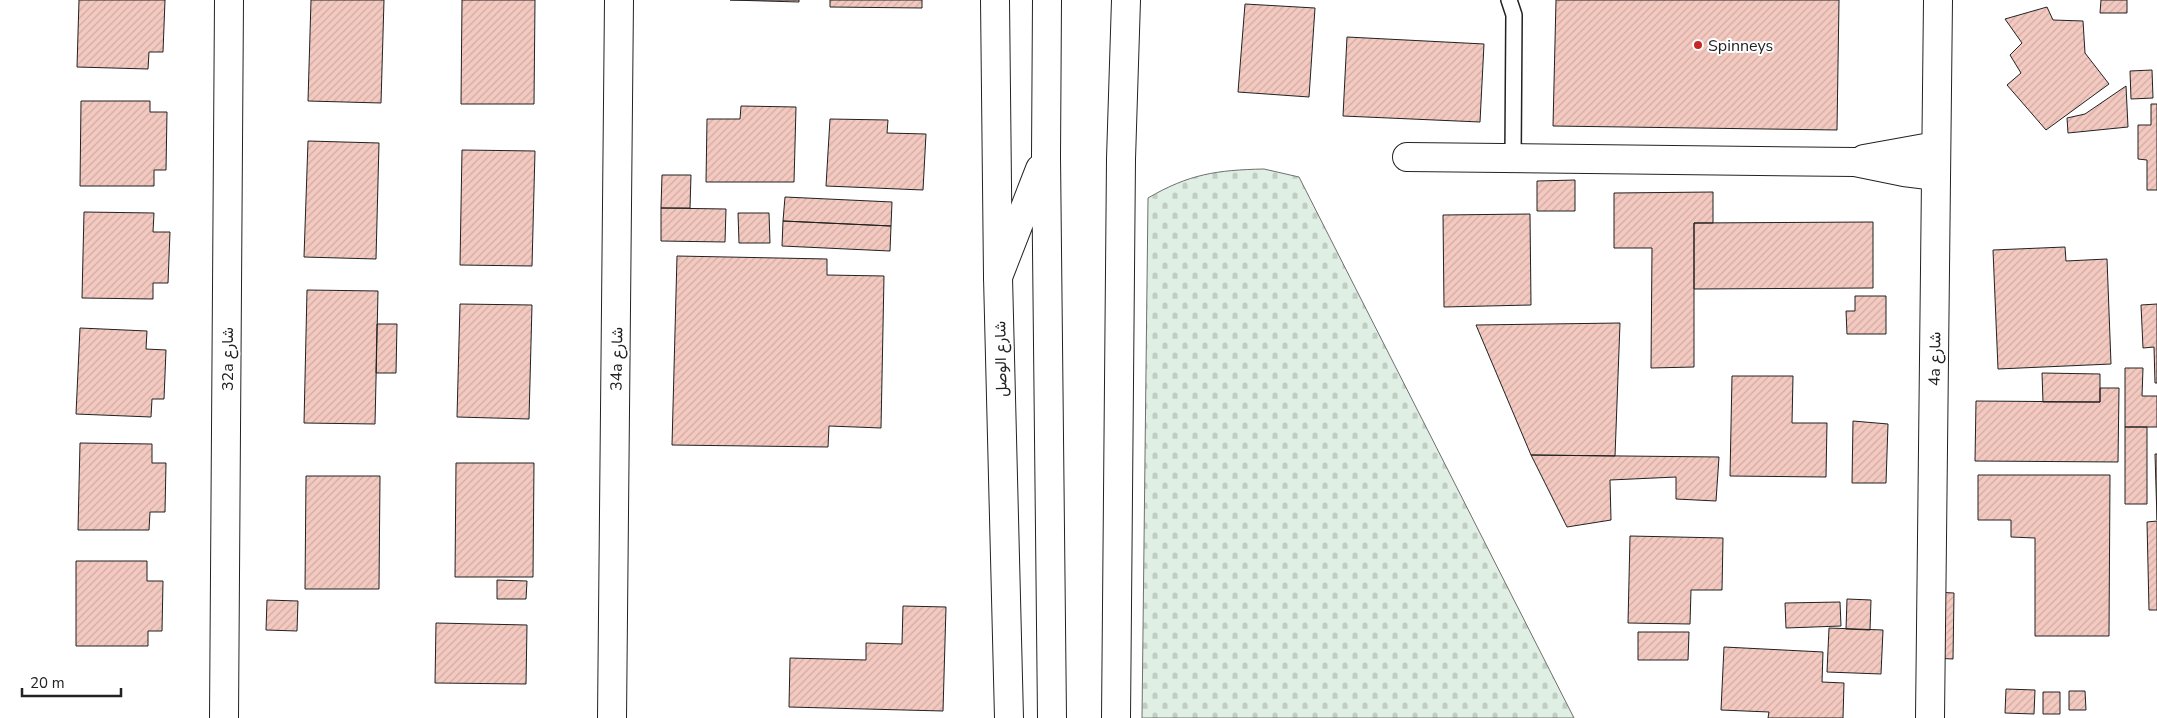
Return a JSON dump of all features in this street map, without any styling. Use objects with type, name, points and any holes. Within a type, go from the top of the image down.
[{"type":"street","name":"32a شارع","points":[[224,718],[229,0]]},
{"type":"street","name":"34a شارع","points":[[612,718],[619,0]]},
{"type":"street","name":"شارع الوصل","points":[[996,0],[998,277],[1009,718]]},
{"type":"street","points":[[1047,0],[1046,156],[1052,718]]},
{"type":"street","points":[[1116,718],[1121,159],[1126,0]]},
{"type":"street","name":"4a شارع","points":[[1930,718],[1938,0]]},
{"type":"street","points":[[1855,162],[1936,146]]},
{"type":"street","points":[[998,277],[1046,156]]},
{"type":"street","points":[[1407,157],[1855,162],[1904,172],[1936,176]]},
{"type":"lane","points":[[1509,0],[1514,15],[1513,158]]},
{"type":"green space","points":[[1264,169],[1299,177],[1574,718],[1142,718],[1148,198],[1177,183],[1204,175],[1217,172]]},
{"type":"building","points":[[79,0],[165,0],[163,52],[149,52],[148,69],[77,67]]},
{"type":"building","points":[[311,0],[384,0],[381,103],[308,101]]},
{"type":"building","points":[[462,0],[535,0],[534,104],[461,104]]},
{"type":"building","points":[[730,0],[799,0],[799,2]]},
{"type":"building","points":[[830,0],[922,0],[922,8],[830,7]]},
{"type":"building","points":[[1556,0],[1839,0],[1837,130],[1553,126]]},
{"type":"building","points":[[2101,0],[2127,0],[2127,13],[2100,13]]},
{"type":"building","points":[[1245,4],[1315,8],[1309,97],[1238,92]]},
{"type":"building","points":[[2047,7],[2053,20],[2083,21],[2085,53],[2109,84],[2046,130],[2007,85],[2021,73],[2010,55],[2022,43],[2005,19]]},
{"type":"building","points":[[1347,37],[1484,44],[1480,122],[1343,116]]},
{"type":"building","points":[[2152,70],[2153,98],[2131,99],[2130,71]]},
{"type":"building","points":[[2126,86],[2128,127],[2068,133],[2067,118],[2085,114]]},
{"type":"building","points":[[81,101],[150,101],[150,112],[167,112],[166,170],[154,170],[154,186],[80,186]]},
{"type":"building","points":[[2151,104],[2157,104],[2157,190],[2147,190],[2147,160],[2138,159],[2138,125],[2151,125]]},
{"type":"building","points":[[741,106],[796,107],[794,182],[706,182],[707,119],[740,119]]},
{"type":"building","points":[[830,119],[888,120],[887,133],[926,134],[923,190],[826,186]]},
{"type":"building","points":[[308,141],[379,143],[376,259],[304,257]]},
{"type":"building","points":[[462,150],[535,151],[532,266],[460,265]]},
{"type":"building","points":[[662,175],[691,175],[690,208],[661,208]]},
{"type":"building","points":[[1575,180],[1575,211],[1537,211],[1537,181]]},
{"type":"building","points":[[1713,192],[1713,223],[1694,223],[1694,367],[1651,368],[1652,248],[1614,248],[1614,193]]},
{"type":"building","points":[[785,197],[892,202],[891,226],[783,221]]},
{"type":"building","points":[[661,208],[726,209],[725,242],[661,241]]},
{"type":"building","points":[[84,212],[154,213],[153,232],[170,232],[168,283],[153,283],[153,299],[82,298]]},
{"type":"building","points":[[738,213],[769,213],[770,243],[739,243]]},
{"type":"building","points":[[1530,214],[1531,305],[1444,307],[1443,215]]},
{"type":"building","points":[[783,221],[891,226],[890,251],[782,246]]},
{"type":"building","points":[[1873,222],[1873,288],[1694,289],[1694,223]]},
{"type":"building","points":[[2065,247],[2066,261],[2107,259],[2111,364],[1998,369],[1993,250]]},
{"type":"building","points":[[677,256],[827,259],[827,275],[884,276],[881,428],[829,426],[828,447],[672,445]]},
{"type":"building","points":[[307,290],[378,291],[375,424],[304,423]]},
{"type":"building","points":[[1855,296],[1886,296],[1886,334],[1847,334],[1846,311],[1855,311]]},
{"type":"building","points":[[460,304],[532,305],[529,419],[457,417]]},
{"type":"building","points":[[2157,304],[2157,383],[2155,383],[2154,347],[2143,348],[2141,305]]},
{"type":"building","points":[[1620,323],[1615,456],[1531,455],[1476,325]]},
{"type":"building","points":[[377,324],[397,324],[396,373],[376,373]]},
{"type":"building","points":[[80,328],[147,331],[146,349],[166,350],[164,399],[152,399],[151,417],[76,414]]},
{"type":"building","points":[[2125,368],[2143,368],[2142,396],[2157,396],[2157,427],[2125,427]]},
{"type":"building","points":[[2042,373],[2100,374],[2100,402],[2043,402]]},
{"type":"building","points":[[1732,376],[1793,376],[1792,423],[1827,423],[1826,477],[1730,476]]},
{"type":"building","points":[[2100,388],[2119,388],[2118,462],[1975,461],[1976,401],[2100,402]]},
{"type":"building","points":[[1853,421],[1888,424],[1886,483],[1852,483]]},
{"type":"building","points":[[2125,427],[2147,427],[2147,504],[2125,504]]},
{"type":"building","points":[[80,443],[152,444],[152,463],[166,463],[165,512],[150,512],[149,530],[78,530]]},
{"type":"building","points":[[2155,454],[2157,454],[2157,520]]},
{"type":"building","points":[[1531,455],[1719,457],[1716,501],[1676,499],[1676,477],[1610,480],[1611,520],[1567,527]]},
{"type":"building","points":[[456,463],[534,463],[533,577],[455,577]]},
{"type":"building","points":[[1978,475],[2110,475],[2109,636],[2035,636],[2035,538],[2011,537],[2011,520],[1978,520]]},
{"type":"building","points":[[306,476],[380,476],[379,589],[305,589]]},
{"type":"building","points":[[2157,521],[2157,610],[2149,610],[2147,522]]},
{"type":"building","points":[[1630,536],[1723,538],[1722,590],[1691,590],[1690,624],[1628,623]]},
{"type":"building","points":[[76,561],[147,561],[147,581],[163,581],[162,631],[148,631],[148,646],[76,646]]},
{"type":"building","points":[[497,580],[527,581],[526,599],[497,599]]},
{"type":"building","points":[[1933,592],[1954,593],[1953,659],[1932,658]]},
{"type":"building","points":[[1847,599],[1871,600],[1870,630],[1846,629]]},
{"type":"building","points":[[267,600],[298,601],[297,631],[266,630]]},
{"type":"building","points":[[1840,602],[1841,626],[1786,628],[1785,603]]},
{"type":"building","points":[[903,606],[946,607],[943,711],[789,707],[790,658],[866,660],[866,643],[902,644]]},
{"type":"building","points":[[436,623],[527,625],[526,684],[435,683]]},
{"type":"building","points":[[1829,628],[1883,630],[1881,674],[1827,672]]},
{"type":"building","points":[[1638,632],[1689,632],[1688,660],[1638,660]]},
{"type":"building","points":[[1724,647],[1823,652],[1822,682],[1844,683],[1843,718],[1768,718],[1769,712],[1721,710]]},
{"type":"building","points":[[2006,689],[2035,690],[2034,714],[2005,713]]},
{"type":"building","points":[[2069,691],[2085,691],[2086,710],[2069,710]]},
{"type":"building","points":[[2043,692],[2060,692],[2060,714],[2043,714]]},
{"type":"place","name":"Spinneys","points":[[1698,45]]}]
